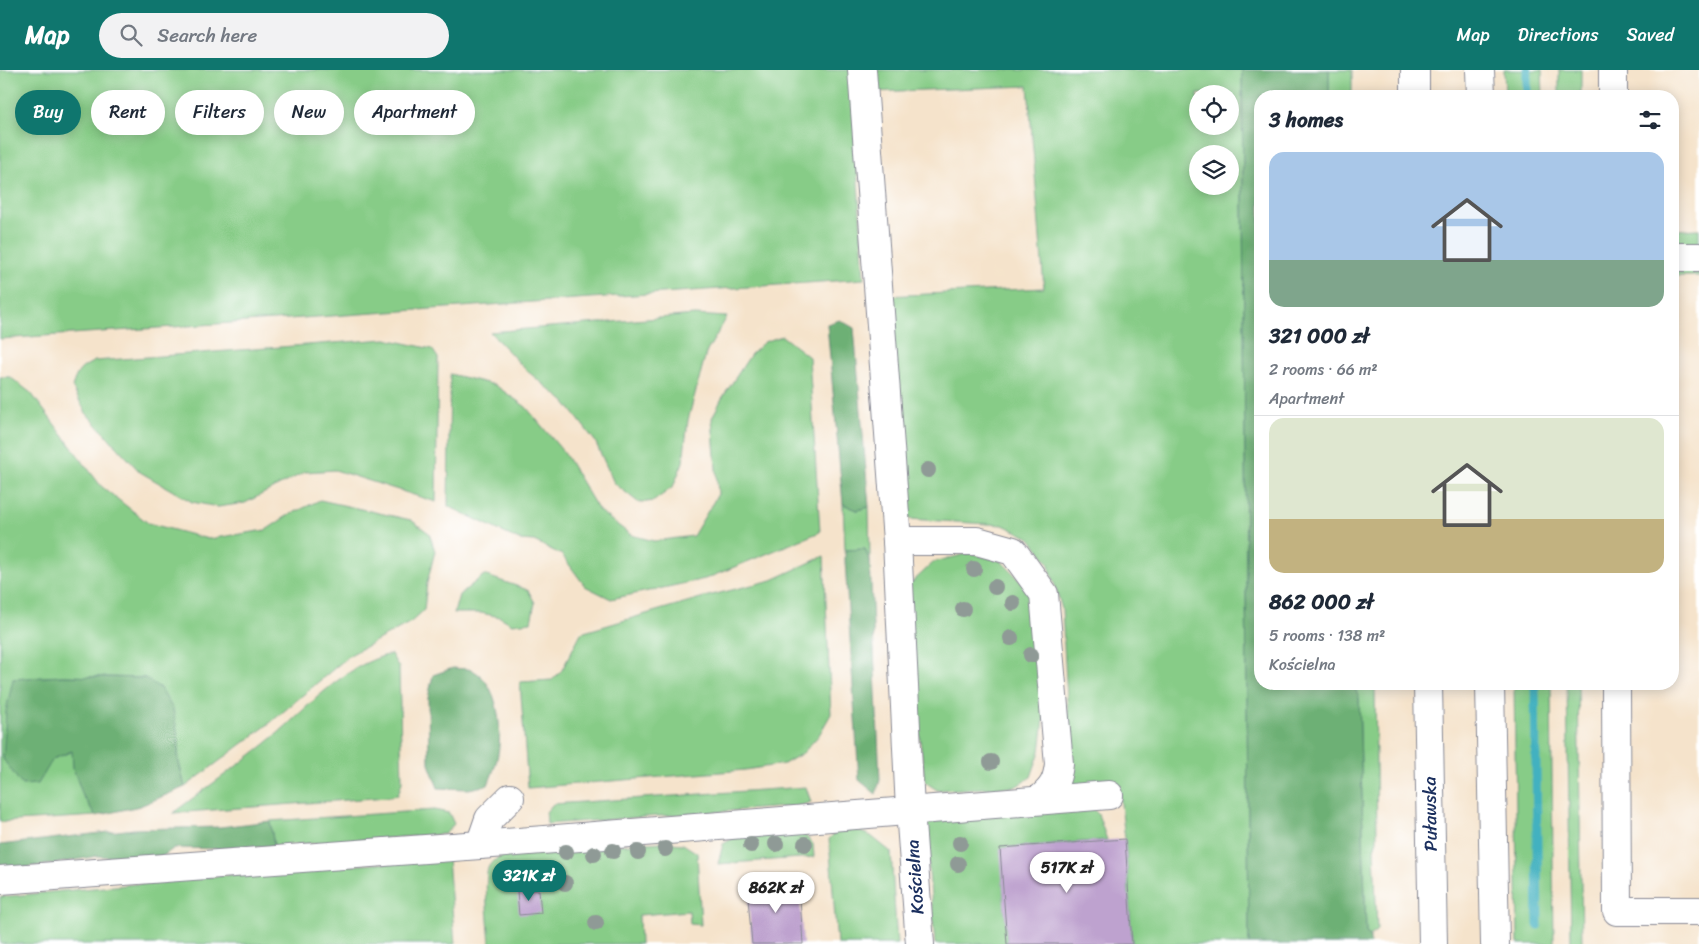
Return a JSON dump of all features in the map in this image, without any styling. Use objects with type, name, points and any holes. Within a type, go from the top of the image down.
[{"type":"main road","name":"Kościelna","points":[[862,70],[897,541],[910,810],[920,944]]},
{"type":"main road","points":[[1415,70],[1415,90]]},
{"type":"main road","points":[[1480,70],[1481,90]]},
{"type":"main road","points":[[1613,70],[1613,90]]},
{"type":"main road","points":[[1679,257],[1699,257]]},
{"type":"main road","points":[[897,541],[977,541],[1013,551],[1044,594],[1059,764],[1058,776],[1052,788],[1039,800]]},
{"type":"main road","name":"Puławska","points":[[1428,690],[1433,944]]},
{"type":"main road","points":[[1490,690],[1495,944]]},
{"type":"main road","points":[[1616,690],[1616,911],[1699,911]]},
{"type":"main road","points":[[0,880],[480,845],[1109,795]]},
{"type":"main road","points":[[480,845],[489,820],[510,798]]},
{"type":"green space","points":[[0,70],[851,70],[864,279],[0,339]]},
{"type":"green space","points":[[870,70],[1242,70],[1249,944],[1132,944],[1125,839],[1119,786],[1072,788],[1062,609],[1048,562],[1030,538],[1003,525],[909,519],[888,296],[1044,288],[1028,86],[872,92]]},
{"type":"green space","points":[[1242,70],[1329,70],[1329,90],[1254,90],[1254,690],[1356,690],[1359,698],[1366,933],[1370,936],[1370,944],[1249,944]]},
{"type":"green space","points":[[1329,70],[1352,70],[1352,90],[1329,90]]},
{"type":"green space","points":[[1504,70],[1542,70],[1543,90],[1505,90]]},
{"type":"green space","points":[[1559,70],[1581,70],[1581,90],[1559,90]]},
{"type":"green space","points":[[1699,229],[1699,244],[1679,245],[1679,230]]},
{"type":"green space","points":[[1679,269],[1699,269],[1699,276],[1679,276]]},
{"type":"green space","points":[[695,315],[727,317],[706,353],[688,420],[683,462],[673,487],[654,501],[639,503],[614,483],[595,441],[565,402],[526,370],[490,332]]},
{"type":"green space","points":[[840,320],[854,328],[869,507],[857,510],[843,504],[827,324]]},
{"type":"green space","points":[[782,336],[809,357],[820,532],[705,579],[611,599],[585,586],[562,555],[534,541],[519,540],[448,506],[450,374],[495,385],[526,407],[565,454],[599,511],[631,535],[654,541],[693,536],[718,494],[712,418],[721,400],[751,354],[764,342]]},
{"type":"green space","points":[[386,339],[432,349],[438,358],[436,502],[335,470],[305,472],[245,503],[218,507],[192,502],[140,472],[86,413],[72,387],[80,371],[95,361]]},
{"type":"green space","points":[[0,377],[10,377],[31,393],[101,486],[148,523],[208,539],[266,530],[287,516],[320,500],[411,520],[429,533],[435,551],[427,583],[424,610],[411,622],[350,655],[270,723],[185,787],[178,759],[178,736],[160,688],[145,678],[62,676],[13,679],[53,759],[73,751],[83,796],[96,816],[0,822]]},
{"type":"green space","points":[[843,504],[857,510],[869,507],[870,561],[865,549],[845,550]]},
{"type":"green space","points":[[865,549],[870,561],[880,780],[876,794],[859,780],[845,561],[845,550]]},
{"type":"green space","points":[[970,553],[1001,561],[1030,590],[1045,711],[1040,751],[1031,777],[1015,787],[937,790],[925,782],[907,587],[934,562]]},
{"type":"green space","points":[[824,556],[831,714],[819,735],[803,753],[784,764],[745,770],[528,788],[520,682],[552,680],[562,670],[581,633],[704,597],[772,580]]},
{"type":"green space","points":[[484,575],[528,590],[535,603],[531,622],[512,624],[500,617],[481,613],[454,613],[459,595]]},
{"type":"green space","points":[[391,654],[399,668],[402,782],[398,795],[173,813],[265,744],[339,679],[373,660]]},
{"type":"green space","points":[[453,668],[470,669],[481,676],[489,686],[494,697],[500,736],[496,762],[488,785],[469,789],[438,788],[429,764],[428,698],[433,675]]},
{"type":"green space","points":[[62,676],[145,678],[160,688],[173,709],[178,736],[178,759],[185,787],[140,806],[96,816],[83,796],[73,768],[72,751],[53,759],[38,784],[22,785],[3,759],[6,711],[13,679]]},
{"type":"green space","points":[[1355,690],[1375,690],[1377,840],[1374,849],[1377,930],[1370,936],[1366,933],[1359,699]]},
{"type":"green space","points":[[1514,690],[1551,690],[1554,944],[1518,944]]},
{"type":"green space","points":[[1567,690],[1578,690],[1582,944],[1571,944]]},
{"type":"green space","points":[[806,787],[811,802],[799,806],[547,824],[546,812],[553,804]]},
{"type":"green space","points":[[1090,806],[1098,814],[1107,840],[1001,848],[1007,944],[935,944],[925,824],[929,819]]},
{"type":"green space","points":[[434,810],[449,813],[454,824],[445,834],[274,846],[270,821]]},
{"type":"green space","points":[[270,821],[274,846],[226,849],[174,848],[162,857],[137,859],[97,856],[54,864],[0,870],[0,845],[134,829],[220,827]]},
{"type":"green space","points":[[853,829],[871,836],[891,852],[897,944],[837,944],[829,839],[836,832]]},
{"type":"green space","points":[[803,833],[813,844],[814,857],[718,864],[723,844],[735,837]]},
{"type":"green space","points":[[661,842],[683,844],[697,853],[701,925],[690,924],[689,911],[639,915],[640,944],[490,944],[486,880],[489,866],[498,858],[509,853]]},
{"type":"green space","points":[[448,859],[455,944],[0,944],[0,897],[270,871]]},
{"type":"building","points":[[1125,839],[1132,944],[1007,944],[1000,848]]},
{"type":"building","points":[[799,883],[803,944],[752,944],[747,887]]},
{"type":"building","points":[[539,890],[541,913],[519,915],[517,891]]},
{"type":"waterway","points":[[1527,70],[1527,90]]},
{"type":"waterway","points":[[1535,690],[1538,925]]}]
